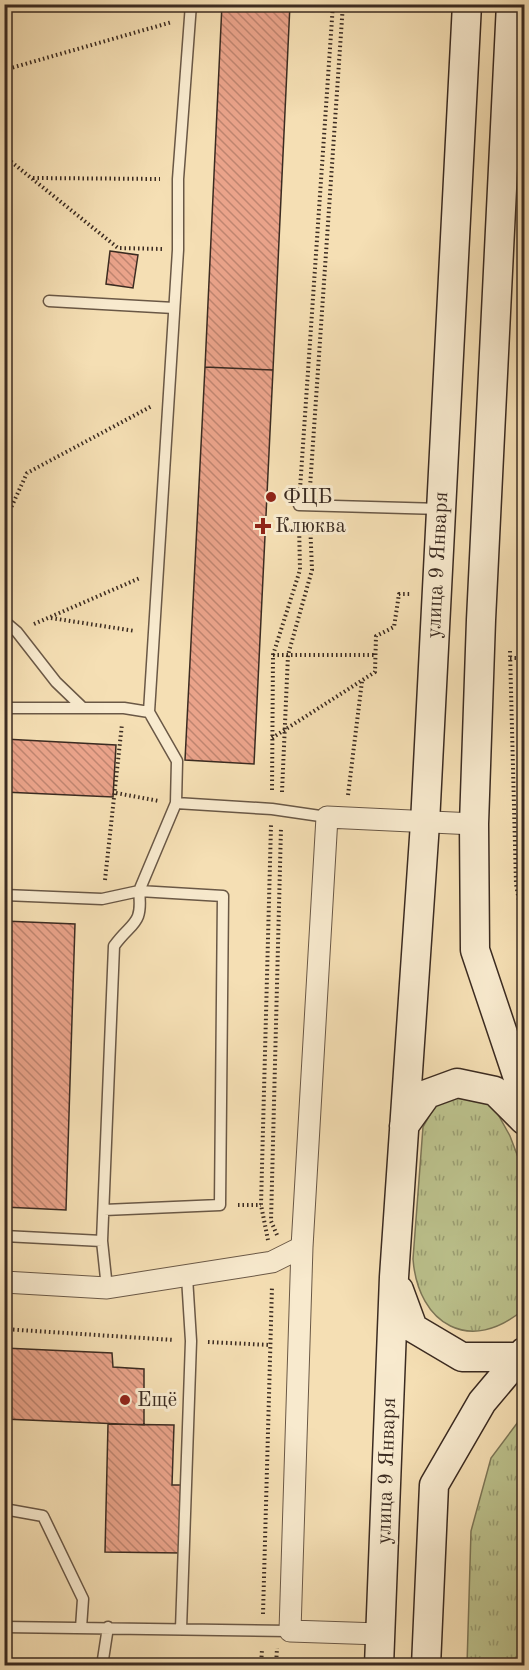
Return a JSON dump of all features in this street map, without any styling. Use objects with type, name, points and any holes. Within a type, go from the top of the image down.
[{"type":"main road","name":"улица 9 Января","points":[[379,1665],[394,1277],[425,823],[467,4]]},
{"type":"main road","points":[[511,4],[481,620],[474,824],[476,950],[525,1096]]},
{"type":"main road","points":[[404,1126],[427,1094],[457,1083],[495,1091],[525,1120]]},
{"type":"main road","points":[[394,1277],[413,1328],[462,1358],[521,1354]]},
{"type":"main road","points":[[426,1665],[434,1485],[482,1402],[521,1354]]},
{"type":"street","points":[[381,1634],[284,1632],[287,1255],[336,818],[474,824]]},
{"type":"street","points":[[4,1282],[107,1288],[187,1277],[287,1255]]},
{"type":"lane","points":[[107,1288],[102,1241],[114,946],[138,921],[141,908],[139,891],[176,803],[177,761],[149,712],[178,250],[178,179],[191,4]]},
{"type":"lane","points":[[49,301],[174,308]]},
{"type":"lane","points":[[4,433],[4,461]]},
{"type":"lane","points":[[304,505],[441,509]]},
{"type":"lane","points":[[4,621],[17,632],[56,682],[83,708]]},
{"type":"lane","points":[[4,708],[124,708],[149,712]]},
{"type":"lane","points":[[176,803],[277,810],[336,818]]},
{"type":"lane","points":[[4,895],[102,899],[139,891],[223,896],[220,1205],[104,1210]]},
{"type":"lane","points":[[4,1236],[102,1241]]},
{"type":"lane","points":[[181,1629],[191,1341],[187,1277]]},
{"type":"lane","points":[[4,1509],[43,1516],[83,1599],[81,1628]]},
{"type":"lane","points":[[4,1627],[108,1627],[284,1632]]},
{"type":"lane","points":[[102,1665],[108,1627]]},
{"type":"path","points":[[262,1632],[270,1345],[287,1255],[271,1221],[277,810],[272,738],[273,655],[300,570],[333,4]]},
{"type":"path","points":[[287,1255],[261,1205],[277,810],[288,655],[312,570],[304,505],[343,4]]},
{"type":"path","points":[[4,70],[190,17]]},
{"type":"path","points":[[4,156],[118,248],[178,250]]},
{"type":"path","points":[[32,178],[178,179]]},
{"type":"path","points":[[4,523],[27,473],[81,442],[168,398]]},
{"type":"path","points":[[17,632],[158,571]]},
{"type":"path","points":[[50,617],[155,634]]},
{"type":"path","points":[[272,738],[375,672],[376,655],[273,655]]},
{"type":"path","points":[[525,658],[510,658],[516,884],[525,929]]},
{"type":"path","points":[[336,818],[362,680]]},
{"type":"path","points":[[102,899],[116,794],[124,708]]},
{"type":"path","points":[[116,794],[176,803]]},
{"type":"path","points":[[4,1329],[270,1345]]},
{"type":"path","points":[[276,1665],[284,1632]]},
{"type":"green space","points":[[460,1096],[483,1101],[495,1109],[510,1136],[524,1173],[524,1309],[504,1323],[485,1330],[467,1331],[450,1326],[436,1316],[425,1301],[417,1282],[413,1259],[423,1127],[435,1106]]},
{"type":"green space","points":[[524,1414],[524,1665],[467,1665],[471,1531],[491,1458]]},
{"type":"building","points":[[222,4],[290,4],[273,370],[205,367]]},
{"type":"building","points":[[110,251],[138,255],[133,288],[106,284]]},
{"type":"building","points":[[205,367],[273,370],[254,764],[185,760]]},
{"type":"building","points":[[4,739],[116,745],[113,797],[4,792]]},
{"type":"building","points":[[4,921],[75,924],[66,1210],[4,1207]]},
{"type":"building","points":[[4,1348],[112,1353],[113,1367],[144,1369],[144,1425],[4,1419]]},
{"type":"building","points":[[108,1424],[174,1425],[172,1485],[183,1485],[181,1553],[105,1552]]},
{"type":"building","points":[[4,1662],[62,1664],[62,1666],[4,1666]]},
{"type":"place","name":"ФЦБ","points":[[271,497]]},
{"type":"place","name":"Клюква","points":[[263,526]]},
{"type":"place","name":"Ещё","points":[[125,1400]]}]
